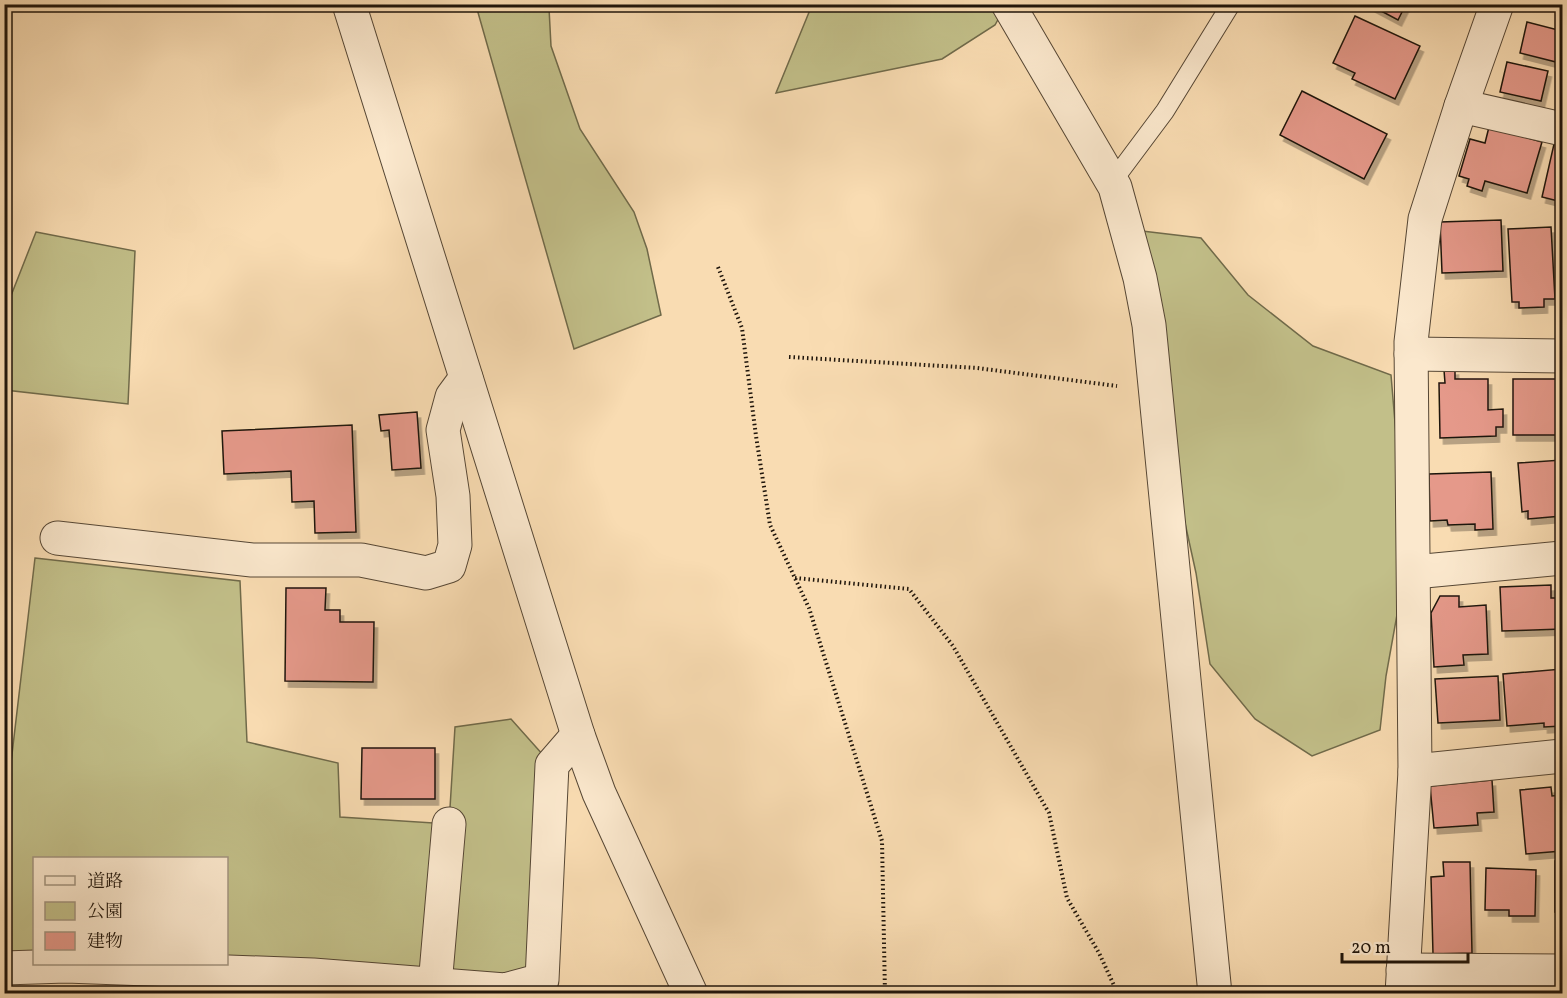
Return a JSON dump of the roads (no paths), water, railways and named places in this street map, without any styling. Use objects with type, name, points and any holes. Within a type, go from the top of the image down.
[{"type":"street","points":[[349,4],[578,735],[599,793],[691,993]]},
{"type":"street","points":[[1008,4],[1115,187],[1140,278],[1149,325],[1215,993]]},
{"type":"street","points":[[1497,4],[1425,219],[1411,342],[1415,771],[1403,982],[1563,971]]},
{"type":"street","points":[[1461,106],[1563,129]]},
{"type":"street","points":[[1411,354],[1563,356]]},
{"type":"street","points":[[57,538],[252,560],[361,561],[426,573],[449,566],[454,545],[453,496],[442,430],[452,397],[466,378]]},
{"type":"street","points":[[1414,572],[1563,558]]},
{"type":"street","points":[[4,968],[66,966],[314,975],[505,990],[542,980],[552,765],[578,735]]},
{"type":"street","points":[[1415,771],[1563,756]]},
{"type":"street","points":[[435,985],[449,824]]},
{"type":"lane","points":[[1112,182],[1165,111],[1231,4]]}]
